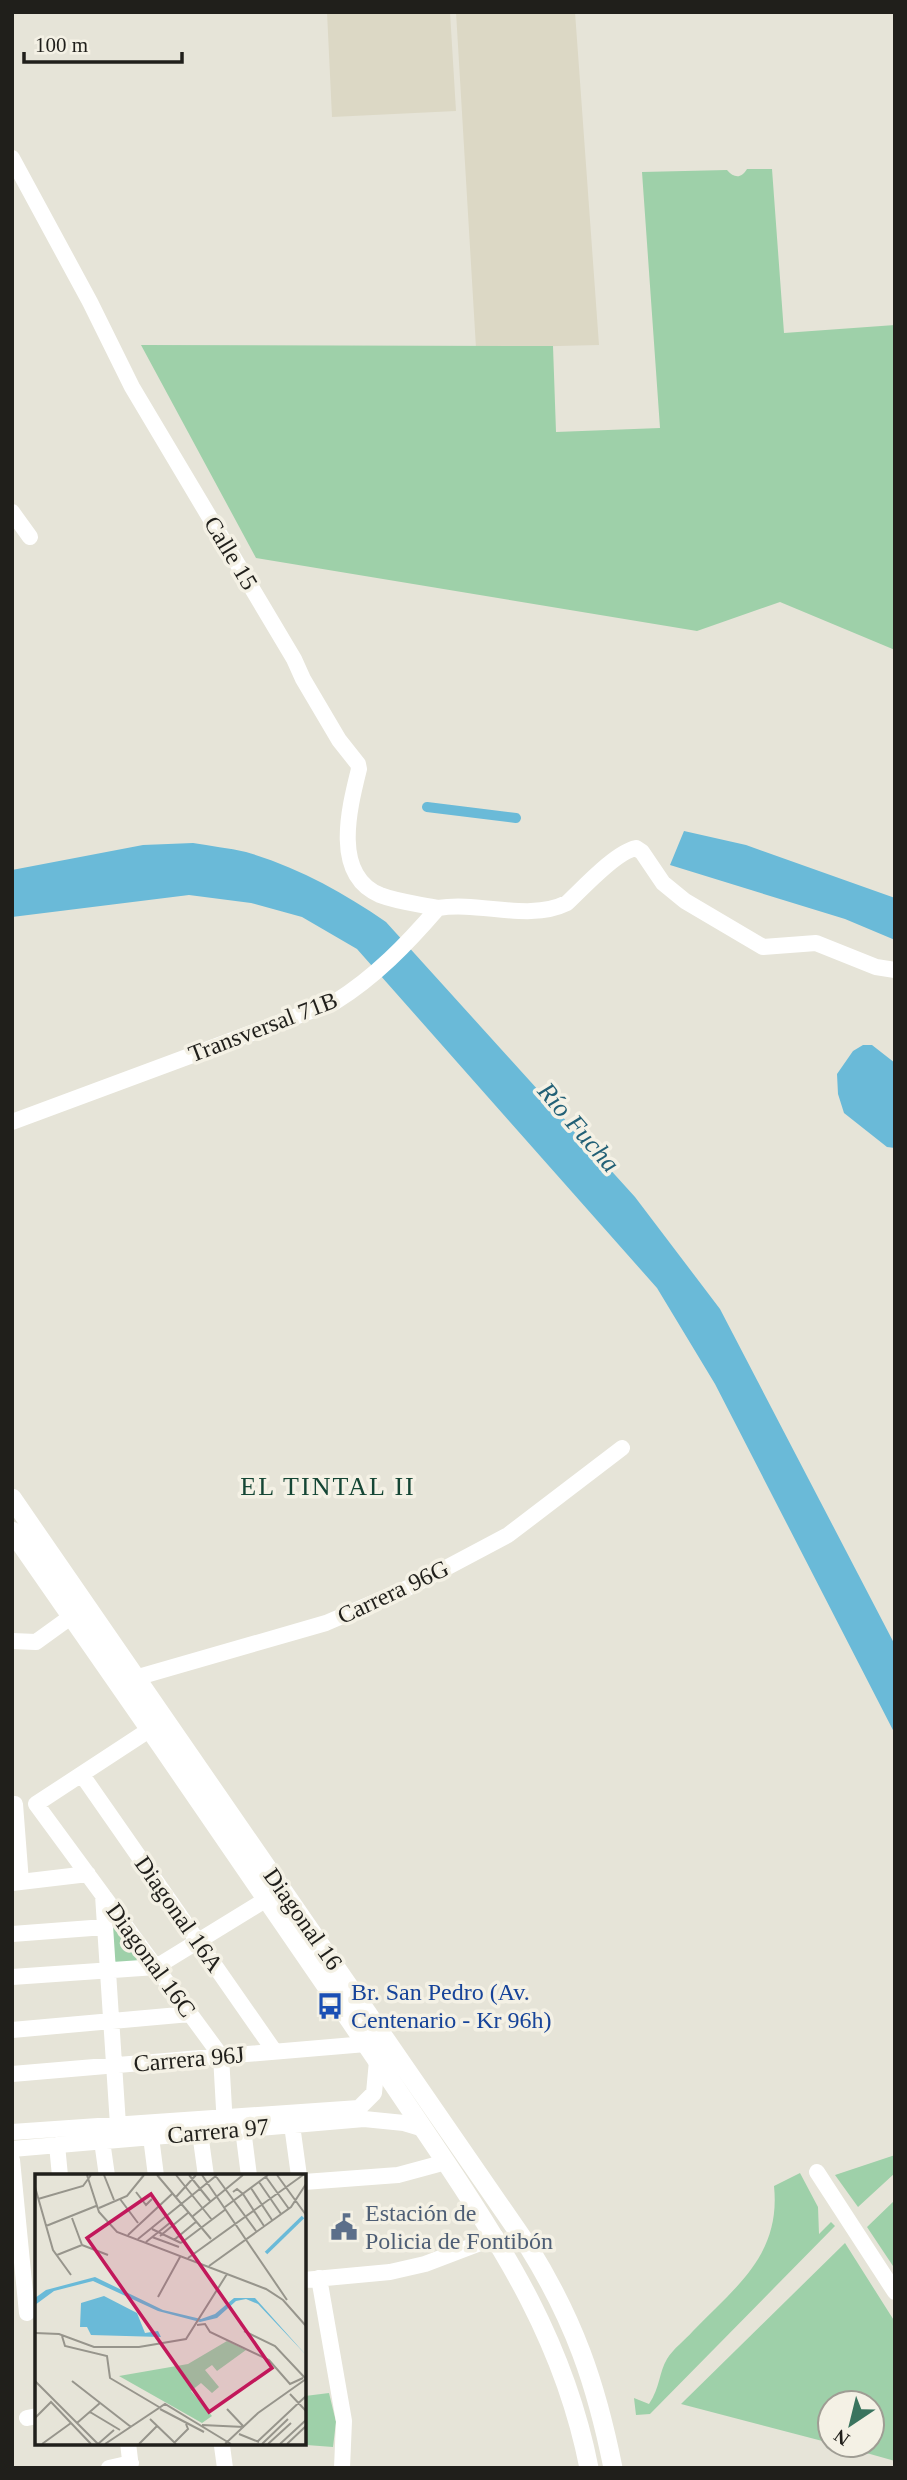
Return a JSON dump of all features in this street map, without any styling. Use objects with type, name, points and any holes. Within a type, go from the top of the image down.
[{"type":"main road","name":"Diagonal 16","points":[[12,1498],[473,2164],[544,2271],[570,2321],[582,2352],[604,2424],[613,2468]]},
{"type":"main road","name":"Diagonal 16","points":[[12,1531],[267,1899],[496,2237],[538,2314],[560,2365],[578,2417],[589,2468]]},
{"type":"street","name":"Calle 15","points":[[12,158],[90,302],[132,387],[294,659],[339,740],[358,764],[349,807],[351,866],[360,882],[380,895],[438,908]]},
{"type":"street","points":[[12,512],[30,537]]},
{"type":"street","points":[[438,908],[485,906],[520,911],[558,907],[567,903],[619,856],[636,848],[642,852],[663,883],[685,901],[763,947],[816,943],[876,967],[895,970]]},
{"type":"street","name":"Transversal 71B","points":[[12,1122],[335,1002],[359,987],[411,940],[438,908]]},
{"type":"street","name":"Carrera 96G","points":[[135,1678],[326,1623],[412,1586],[508,1535],[622,1448]]},
{"type":"street","points":[[12,1641],[36,1642],[72,1616]]},
{"type":"street","points":[[88,1874],[17,1882],[13,1804],[36,1804],[149,1730]]},
{"type":"street","name":"Diagonal 16A","points":[[82,1775],[275,2052]]},
{"type":"street","name":"Diagonal 16C","points":[[36,1804],[221,2056]]},
{"type":"street","points":[[103,1895],[118,2125]]},
{"type":"street","points":[[12,1977],[156,1967],[267,1899]]},
{"type":"street","points":[[12,1934],[105,1927]]},
{"type":"street","points":[[12,2030],[190,2014]]},
{"type":"street","name":"Carrera 96J","points":[[12,2074],[366,2044]]},
{"type":"street","points":[[221,2056],[225,2124]]},
{"type":"street","name":"Carrera 97","points":[[12,2132],[118,2125],[225,2124],[359,2108],[374,2093],[377,2061]]},
{"type":"street","name":"Carrera 97","points":[[12,2149],[200,2133],[225,2124],[243,2129],[376,2119],[424,2129]]},
{"type":"street","points":[[292,2125],[299,2174]]},
{"type":"street","points":[[243,2129],[249,2174]]},
{"type":"street","points":[[200,2133],[206,2174]]},
{"type":"street","points":[[151,2137],[156,2174]]},
{"type":"street","points":[[102,2141],[107,2174]]},
{"type":"street","points":[[57,2145],[60,2174]]},
{"type":"street","points":[[12,2160],[25,2313]]},
{"type":"street","points":[[306,2182],[398,2175],[446,2162]]},
{"type":"street","points":[[817,2172],[895,2292]]},
{"type":"street","points":[[342,2468],[344,2421],[312,2279],[401,2270],[425,2264],[496,2237]]},
{"type":"street","points":[[109,2468],[131,2465],[128,2445]]},
{"type":"street","points":[[222,2446],[225,2468]]},
{"type":"shaded area","points":[[327,12],[450,12],[456,111],[332,117]]},
{"type":"shaded area","points":[[456,12],[575,12],[599,345],[476,348]]},
{"type":"green space","points":[[747,169],[772,169],[784,333],[895,325],[895,650],[780,602],[697,631],[256,558],[141,345],[553,346],[556,432],[660,428],[642,172],[727,170],[737,176]]},
{"type":"green space","points":[[112,1914],[147,1964],[109,1965]]},
{"type":"green space","points":[[895,2155],[895,2173],[858,2207],[835,2175]]},
{"type":"green space","points":[[800,2173],[818,2207],[819,2234],[831,2222],[835,2226],[650,2414],[636,2415],[634,2398],[649,2404],[670,2355],[753,2267],[770,2231],[774,2210],[774,2186]]},
{"type":"green space","points":[[895,2200],[895,2269],[867,2227]]},
{"type":"green space","points":[[845,2243],[895,2322],[895,2461],[886,2458],[886,2389],[816,2389],[816,2439],[681,2404]]},
{"type":"green space","points":[[329,2393],[336,2422],[333,2447],[306,2445],[306,2396]]},
{"type":"water","points":[[684,831],[746,845],[895,898],[895,940],[845,919],[670,865]]},
{"type":"water","points":[[193,843],[246,852],[283,865],[336,891],[386,922],[635,1197],[720,1309],[895,1645],[895,1734],[715,1384],[657,1288],[357,949],[302,917],[251,903],[189,895],[12,917],[12,870],[143,845]]},
{"type":"water","points":[[863,1045],[872,1045],[895,1063],[895,1148],[887,1147],[844,1113],[838,1094],[837,1074],[853,1051]]},
{"type":"waterway","points":[[427,807],[516,818]]},
{"type":"place","name":"Br. San Pedro (Av. Centenario - Kr 96h)","points":[[330,2006]]},
{"type":"place","name":"Estación de Policia de Fontibón","points":[[344,2227]]},
{"type":"district","name":"EL TINTAL II","points":[[328,1486]]},
{"type":"water label","name":"Río Fucha","points":[[579,1127]]}]
